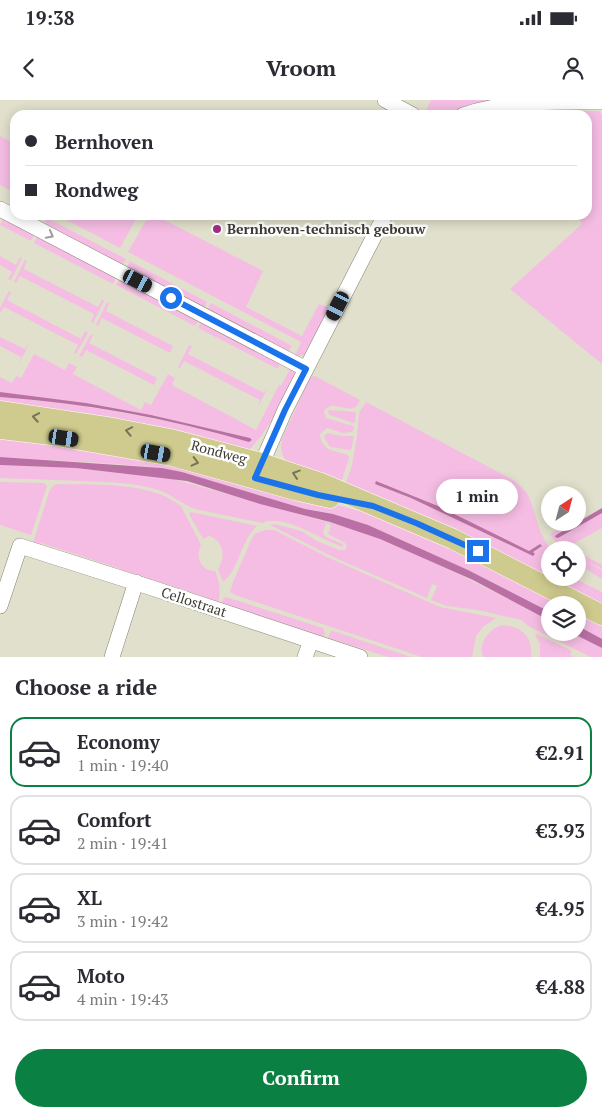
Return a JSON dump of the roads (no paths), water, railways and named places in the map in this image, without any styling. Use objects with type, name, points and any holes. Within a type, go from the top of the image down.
[{"type":"main road","name":"Rondweg","points":[[0,411],[113,428],[170,439],[258,470]]},
{"type":"main road","name":"Rondweg","points":[[0,429],[258,470],[321,483],[462,543],[602,615]]},
{"type":"street","points":[[385,100],[404,110]]},
{"type":"street","points":[[476,110],[501,102],[601,104]]},
{"type":"street","points":[[21,220],[306,369]]},
{"type":"street","points":[[258,470],[285,410],[382,220]]},
{"type":"street","name":"Cellostraat","points":[[0,606],[20,546],[136,582],[360,657]]},
{"type":"street","points":[[112,657],[136,582]]},
{"type":"street","points":[[306,657],[311,641]]},
{"type":"place","name":"Bernhoven-technisch gebouw","points":[[217,229]]}]
